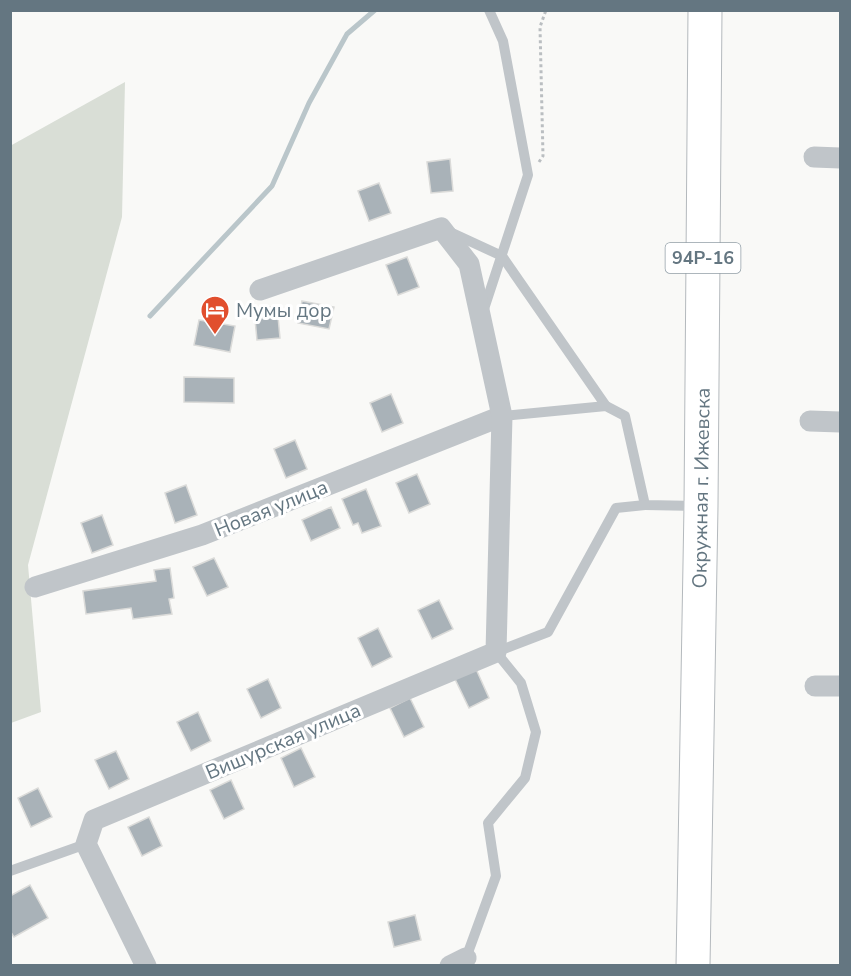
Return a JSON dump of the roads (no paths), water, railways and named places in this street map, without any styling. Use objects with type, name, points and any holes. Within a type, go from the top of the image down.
[{"type":"main road","name":"Окружная г. Ижевска","points":[[693,966],[701,506],[705,10]]},
{"type":"street","points":[[814,157],[840,158]]},
{"type":"street","points":[[260,290],[441,228],[469,264],[482,315],[502,416],[496,652]]},
{"type":"street","name":"Новая улица","points":[[35,587],[202,535],[502,416]]},
{"type":"street","points":[[810,422],[840,422]]},
{"type":"street","name":"Вишурская улица","points":[[86,844],[94,820],[496,652]]},
{"type":"street","points":[[814,686],[840,686]]},
{"type":"street","points":[[86,844],[146,966]]},
{"type":"lane","points":[[482,315],[528,175],[503,41],[489,10]]},
{"type":"lane","points":[[441,228],[502,256],[606,406],[625,416],[645,505]]},
{"type":"lane","points":[[502,416],[606,406]]},
{"type":"lane","points":[[458,962],[496,876],[488,823],[525,778],[536,732],[521,683],[496,652],[548,632],[615,508],[645,505],[701,506]]},
{"type":"lane","points":[[10,871],[86,844]]},
{"type":"waterway","points":[[150,316],[272,186],[309,103],[347,34],[375,10]]},
{"type":"place","name":"Мумы дор","points":[[215,336]]}]
